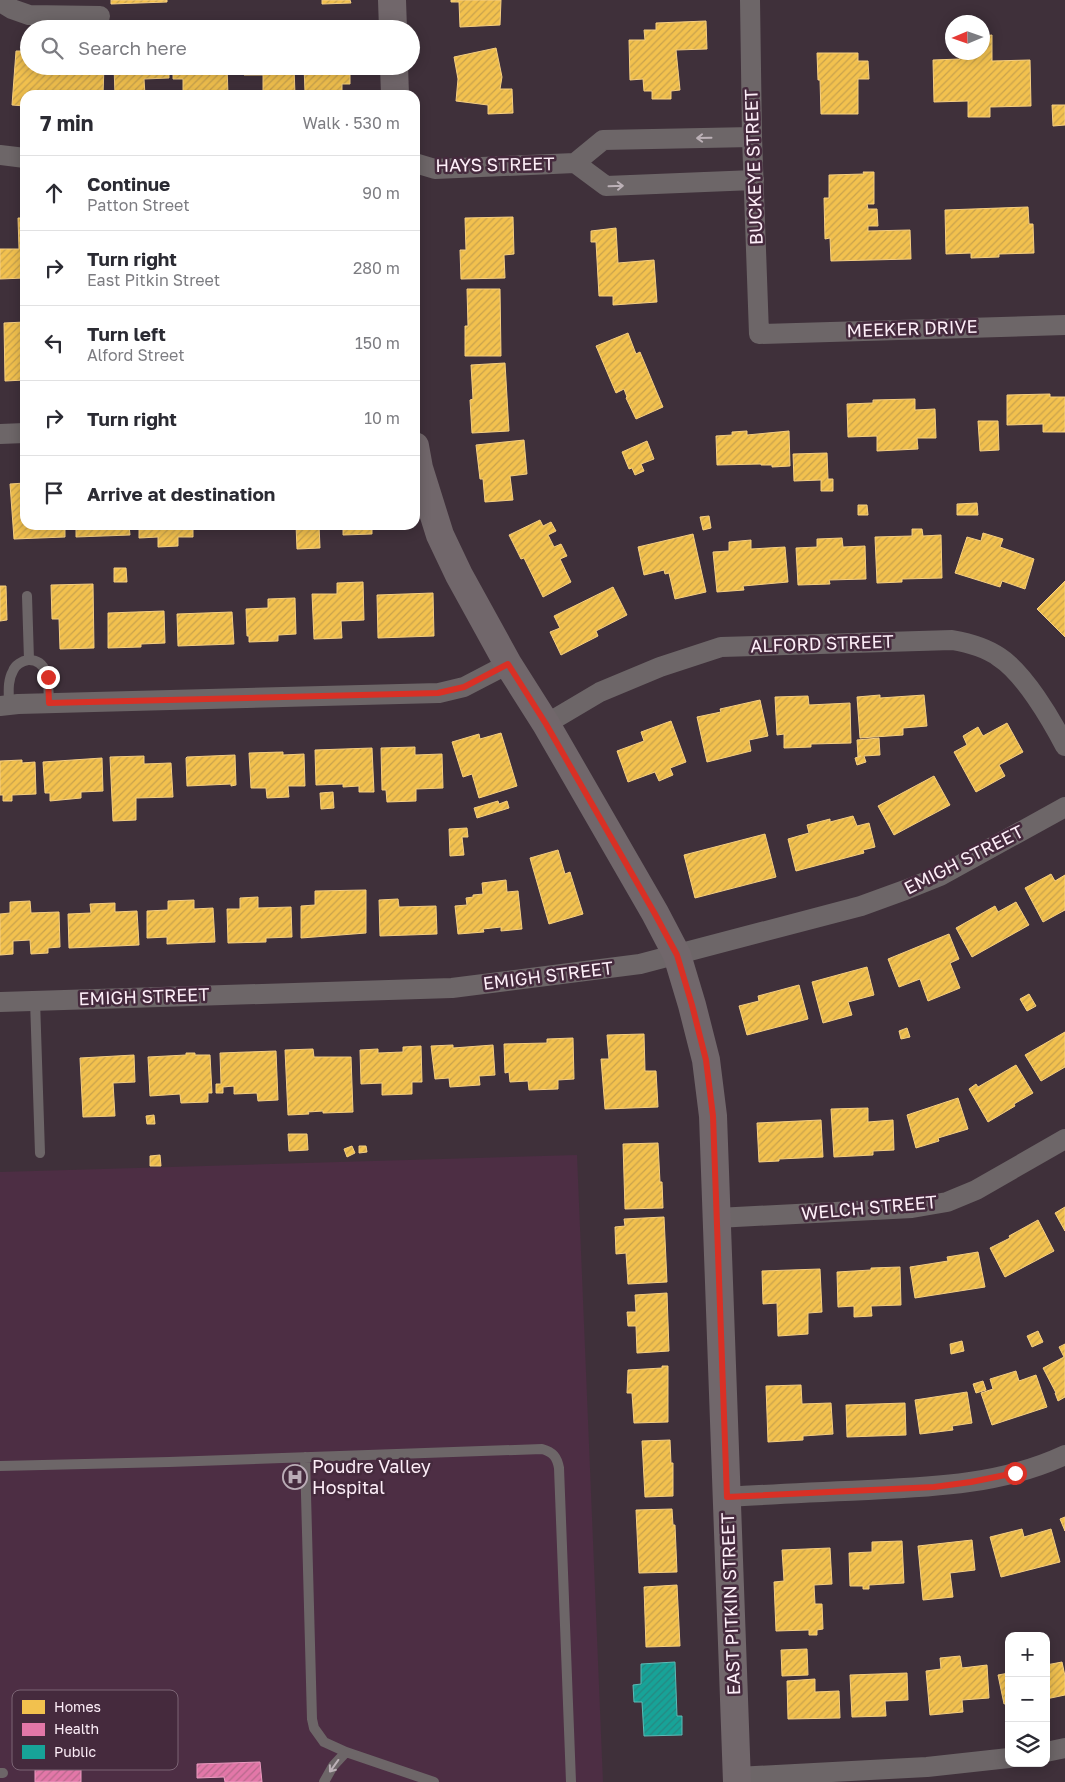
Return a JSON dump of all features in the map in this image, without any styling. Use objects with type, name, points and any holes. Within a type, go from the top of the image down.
[{"type":"street","points":[[392,0],[393,20]]},
{"type":"street","name":"BUCKEYE STREET","points":[[750,0],[752,136],[759,334]]},
{"type":"street","points":[[0,2],[29,15],[100,16]]},
{"type":"street","points":[[394,75],[395,90]]},
{"type":"street","name":"HAYS STREET","points":[[574,164],[603,140],[752,136]]},
{"type":"street","points":[[0,155],[20,157]]},
{"type":"street","name":"HAYS STREET","points":[[420,164],[435,169],[574,164],[606,186],[754,180]]},
{"type":"street","name":"MEEKER DRIVE","points":[[759,334],[1065,325]]},
{"type":"street","points":[[0,434],[20,433]]},
{"type":"street","name":"EAST PITKIN STREET","points":[[420,468],[426,495],[440,535],[459,575],[508,664],[546,724],[677,955],[706,1060],[713,1116],[737,1780]]},
{"type":"street","name":"ALFORD STREET","points":[[546,724],[600,692],[660,667],[721,647],[952,640],[977,645],[999,656],[1014,669],[1038,701],[1065,746]]},
{"type":"street","points":[[4,706],[49,703],[438,693],[464,687],[508,664]]},
{"type":"street","name":"EMIGH STREET","points":[[0,1002],[452,988],[608,970],[677,955],[861,906],[940,876],[1065,807]]},
{"type":"street","name":"WELCH STREET","points":[[716,1218],[912,1208],[947,1202],[976,1190],[1065,1139]]},
{"type":"street","points":[[727,1497],[934,1487],[1015,1473],[1065,1455]]},
{"type":"street","points":[[1050,1751],[1065,1748]]},
{"type":"street","points":[[737,1780],[927,1767],[1005,1758]]},
{"type":"lane","points":[[26,596],[29,660]]},
{"type":"lane","points":[[4,706],[12,671],[22,662],[29,660],[41,665],[45,670],[48,677],[49,703]]},
{"type":"lane","points":[[35,1000],[40,1153]]},
{"type":"lane","points":[[0,1466],[542,1449],[549,1451],[554,1455],[559,1468],[571,1782]]},
{"type":"lane","points":[[305,1457],[312,1719],[314,1728],[324,1742],[346,1752],[434,1782]]},
{"type":"lane","points":[[324,1782],[333,1766],[346,1752]]},
{"type":"shaded area","name":"Poudre Valley Hospital","points":[[577,1155],[603,1782],[0,1782],[0,1172]]},
{"type":"building: Homes","points":[[111,0],[167,0],[167,2],[111,4]]},
{"type":"building: Homes","points":[[322,0],[350,0],[351,3],[322,4]]},
{"type":"building: Homes","points":[[451,0],[501,0],[500,25],[460,27],[459,2],[451,2]]},
{"type":"building: Homes","points":[[706,21],[707,49],[676,50],[680,90],[671,91],[671,99],[652,99],[652,91],[644,91],[643,79],[630,80],[629,40],[645,40],[644,30],[656,30],[656,23]]},
{"type":"building: Homes","points":[[990,35],[992,35],[992,61],[1030,60],[1031,106],[990,107],[990,117],[968,117],[968,101],[934,102],[933,60],[990,60]]},
{"type":"building: Homes","points":[[496,48],[502,77],[500,89],[512,89],[513,113],[488,114],[488,105],[456,101],[458,79],[454,57]]},
{"type":"building: Homes","points":[[16,51],[20,51],[20,75],[104,75],[103,90],[20,90],[20,106],[12,105]]},
{"type":"building: Homes","points":[[817,53],[858,53],[858,61],[868,61],[869,79],[858,79],[858,114],[821,114]]},
{"type":"building: Homes","points":[[114,75],[169,75],[169,78],[144,79],[145,90],[115,90]]},
{"type":"building: Homes","points":[[173,75],[227,75],[228,90],[183,90],[183,79],[173,79]]},
{"type":"building: Homes","points":[[263,75],[294,75],[295,90],[263,90]]},
{"type":"building: Homes","points":[[304,75],[350,75],[350,84],[342,84],[342,90],[305,90]]},
{"type":"building: Homes","points":[[1052,105],[1065,105],[1065,125],[1053,126]]},
{"type":"building: Homes","points":[[863,172],[874,172],[874,204],[867,204],[868,209],[877,209],[878,226],[868,226],[868,231],[910,230],[911,259],[831,261],[830,238],[825,239],[824,198],[829,198],[829,175],[864,174]]},
{"type":"building: Homes","points":[[1028,207],[1029,224],[1033,224],[1034,253],[999,254],[999,257],[971,258],[971,253],[946,254],[945,210]]},
{"type":"building: Homes","points":[[513,217],[514,254],[504,255],[505,278],[461,279],[460,250],[466,250],[465,218]]},
{"type":"building: Homes","points":[[18,218],[20,218],[20,278],[0,279],[0,249],[19,249]]},
{"type":"building: Homes","points":[[616,228],[618,263],[654,260],[657,302],[613,305],[613,296],[599,296],[596,242],[591,242],[591,231]]},
{"type":"building: Homes","points":[[467,289],[500,289],[501,356],[465,356],[465,326],[468,326]]},
{"type":"building: Homes","points":[[20,322],[20,380],[5,381],[4,323]]},
{"type":"building: Homes","points":[[628,333],[636,354],[640,352],[663,407],[636,419],[624,389],[616,393],[596,346]]},
{"type":"building: Homes","points":[[505,363],[509,431],[472,433],[470,400],[473,399],[471,365]]},
{"type":"building: Homes","points":[[1050,394],[1050,397],[1065,397],[1065,432],[1043,432],[1043,424],[1007,425],[1007,395]]},
{"type":"building: Homes","points":[[915,399],[915,410],[935,409],[936,438],[917,438],[918,449],[877,451],[877,436],[848,437],[847,404],[873,403],[873,400]]},
{"type":"building: Homes","points":[[978,421],[998,421],[999,450],[980,451]]},
{"type":"building: Homes","points":[[747,431],[747,435],[789,431],[790,466],[772,467],[772,465],[761,464],[717,465],[716,436],[732,435],[732,432]]},
{"type":"building: Homes","points":[[524,440],[527,474],[510,476],[513,500],[485,502],[483,479],[480,479],[476,445]]},
{"type":"building: Homes","points":[[647,441],[654,459],[641,464],[644,471],[635,475],[632,468],[629,469],[622,452]]},
{"type":"building: Homes","points":[[827,453],[828,479],[833,479],[833,491],[821,491],[821,480],[794,481],[793,454]]},
{"type":"building: Homes","points":[[20,483],[20,530],[65,530],[65,537],[14,539],[10,484]]},
{"type":"building: Homes","points":[[977,503],[978,515],[957,515],[957,504]]},
{"type":"building: Homes","points":[[858,505],[867,505],[868,515],[858,515]]},
{"type":"building: Homes","points":[[709,516],[711,528],[703,530],[700,517]]},
{"type":"building: Homes","points":[[540,520],[543,526],[551,522],[556,531],[548,535],[554,547],[561,544],[567,556],[560,559],[571,582],[543,597],[524,558],[521,559],[509,535]]},
{"type":"building: Homes","points":[[912,529],[922,529],[923,536],[941,535],[942,578],[902,579],[902,582],[877,583],[875,537],[912,536]]},
{"type":"building: Homes","points":[[76,530],[130,530],[130,535],[76,537]]},
{"type":"building: Homes","points":[[139,530],[193,530],[193,537],[178,537],[178,546],[158,547],[158,537],[139,538]]},
{"type":"building: Homes","points":[[296,530],[319,530],[320,548],[297,549]]},
{"type":"building: Homes","points":[[343,530],[372,530],[372,534],[343,535]]},
{"type":"building: Homes","points":[[983,533],[1003,539],[1000,547],[1034,559],[1025,589],[1002,581],[1000,587],[955,573],[967,537],[981,541]]},
{"type":"building: Homes","points":[[693,534],[706,592],[675,599],[669,573],[665,574],[664,570],[644,575],[638,547]]},
{"type":"building: Homes","points":[[842,538],[843,547],[865,546],[866,579],[829,580],[830,584],[798,585],[796,548],[817,547],[817,539]]},
{"type":"building: Homes","points":[[751,540],[751,549],[785,547],[788,582],[743,586],[744,590],[717,592],[713,552],[729,551],[729,542]]},
{"type":"building: Homes","points":[[114,568],[126,568],[127,582],[114,582]]},
{"type":"building: Homes","points":[[1065,581],[1065,637],[1037,609]]},
{"type":"building: Homes","points":[[363,582],[364,620],[341,621],[342,638],[314,639],[312,594],[337,594],[337,583]]},
{"type":"building: Homes","points":[[93,584],[94,648],[60,649],[59,619],[52,619],[51,585]]},
{"type":"building: Homes","points":[[0,586],[6,586],[7,620],[0,621]]},
{"type":"building: Homes","points":[[613,587],[627,615],[596,631],[598,636],[561,655],[550,632],[560,628],[554,616]]},
{"type":"building: Homes","points":[[433,593],[434,636],[378,638],[377,595]]},
{"type":"building: Homes","points":[[295,598],[296,634],[278,635],[278,641],[249,642],[246,609],[268,608],[268,599]]},
{"type":"building: Homes","points":[[164,611],[165,643],[141,644],[141,647],[108,648],[108,613]]},
{"type":"building: Homes","points":[[232,612],[234,644],[178,646],[177,614]]},
{"type":"building: Homes","points":[[880,695],[880,698],[924,695],[927,726],[903,728],[903,735],[860,738],[857,697]]},
{"type":"building: Homes","points":[[808,696],[809,705],[850,703],[851,743],[811,744],[811,747],[784,748],[784,734],[777,735],[775,697]]},
{"type":"building: Homes","points":[[760,700],[768,736],[749,740],[751,751],[707,762],[697,717],[721,712],[720,709]]},
{"type":"building: Homes","points":[[671,721],[686,762],[670,768],[673,775],[659,781],[655,772],[628,782],[617,751],[644,741],[641,732]]},
{"type":"building: Homes","points":[[1007,723],[1023,752],[999,765],[1005,776],[976,792],[954,752],[967,745],[963,736],[978,727],[983,736]]},
{"type":"building: Homes","points":[[501,733],[517,786],[479,798],[472,774],[463,777],[452,742],[479,734],[480,739]]},
{"type":"building: Homes","points":[[879,738],[880,755],[864,756],[866,762],[857,765],[855,758],[858,757],[857,740]]},
{"type":"building: Homes","points":[[415,747],[415,755],[442,754],[443,788],[416,789],[416,801],[387,802],[386,790],[382,790],[381,748]]},
{"type":"building: Homes","points":[[372,748],[374,792],[359,792],[359,786],[343,787],[343,784],[316,785],[315,750]]},
{"type":"building: Homes","points":[[283,752],[283,755],[304,754],[305,786],[288,786],[289,797],[267,798],[266,788],[251,788],[249,753]]},
{"type":"building: Homes","points":[[235,755],[236,785],[187,786],[187,757]]},
{"type":"building: Homes","points":[[144,756],[144,764],[171,763],[173,797],[136,798],[136,820],[113,821],[110,757]]},
{"type":"building: Homes","points":[[102,758],[103,791],[81,792],[81,798],[50,801],[50,793],[45,793],[43,762]]},
{"type":"building: Homes","points":[[22,760],[22,763],[35,762],[36,794],[12,795],[12,801],[3,801],[3,795],[0,795],[0,761]]},
{"type":"building: Homes","points":[[934,776],[950,805],[894,835],[878,806]]},
{"type":"building: Homes","points":[[333,792],[334,808],[321,809],[320,793]]},
{"type":"building: Homes","points":[[498,801],[499,804],[507,801],[509,808],[477,818],[474,808]]},
{"type":"building: Homes","points":[[853,816],[857,826],[869,823],[875,847],[863,850],[864,853],[796,871],[788,839],[809,833],[807,825]]},
{"type":"building: Homes","points":[[467,828],[468,837],[462,837],[464,855],[450,856],[449,829]]},
{"type":"building: Homes","points":[[765,834],[776,877],[695,898],[684,855]]},
{"type":"building: Homes","points":[[558,850],[565,874],[570,872],[583,914],[549,924],[530,858]]},
{"type":"building: Homes","points":[[1051,874],[1055,881],[1065,875],[1065,910],[1043,922],[1025,888]]},
{"type":"building: Homes","points":[[506,880],[507,892],[518,891],[522,929],[501,931],[501,927],[483,929],[484,932],[458,934],[455,906],[467,905],[466,898],[483,894],[482,883]]},
{"type":"building: Homes","points":[[366,890],[366,933],[301,938],[301,906],[315,905],[315,891]]},
{"type":"building: Homes","points":[[258,897],[258,908],[291,907],[292,937],[266,938],[266,942],[228,943],[227,909],[240,909],[240,898]]},
{"type":"building: Homes","points":[[398,899],[399,907],[436,906],[437,934],[380,936],[379,900]]},
{"type":"building: Homes","points":[[194,900],[194,909],[213,908],[215,942],[167,944],[167,937],[147,938],[147,911],[168,910],[168,901]]},
{"type":"building: Homes","points":[[30,901],[31,913],[59,912],[60,947],[48,948],[48,953],[31,954],[30,940],[13,941],[13,954],[0,955],[0,914],[10,913],[10,902]]},
{"type":"building: Homes","points":[[1016,902],[1029,925],[972,957],[956,928],[995,906],[998,912]]},
{"type":"building: Homes","points":[[115,903],[115,912],[137,911],[139,945],[69,948],[68,914],[91,913],[90,904]]},
{"type":"building: Homes","points":[[949,934],[959,959],[950,963],[960,988],[928,1001],[920,979],[899,987],[888,959]]},
{"type":"building: Homes","points":[[867,967],[874,995],[848,1002],[852,1015],[823,1023],[812,982]]},
{"type":"building: Homes","points":[[799,985],[808,1019],[747,1035],[739,1006],[759,1001],[758,996]]},
{"type":"building: Homes","points":[[1029,994],[1036,1006],[1027,1011],[1020,999]]},
{"type":"building: Homes","points":[[907,1028],[910,1037],[901,1039],[899,1031]]},
{"type":"building: Homes","points":[[1065,1032],[1065,1067],[1041,1081],[1025,1055]]},
{"type":"building: Homes","points":[[644,1034],[645,1071],[656,1071],[658,1107],[605,1109],[601,1059],[609,1059],[607,1035]]},
{"type":"building: Homes","points":[[573,1038],[574,1079],[558,1080],[558,1089],[529,1090],[528,1081],[510,1082],[509,1072],[505,1073],[504,1044],[547,1043],[547,1039]]},
{"type":"building: Homes","points":[[453,1045],[453,1048],[493,1045],[495,1075],[479,1076],[480,1085],[450,1087],[449,1078],[435,1079],[431,1046]]},
{"type":"building: Homes","points":[[421,1046],[422,1082],[412,1082],[412,1094],[382,1095],[382,1083],[361,1084],[360,1050],[378,1049],[378,1053],[403,1052],[403,1047]]},
{"type":"building: Homes","points":[[313,1049],[314,1057],[351,1057],[353,1112],[323,1113],[323,1111],[288,1115],[285,1050]]},
{"type":"building: Homes","points":[[276,1051],[278,1100],[258,1101],[257,1093],[234,1094],[234,1086],[223,1087],[223,1093],[216,1093],[216,1084],[221,1084],[220,1053]]},
{"type":"building: Homes","points":[[186,1053],[210,1055],[212,1093],[208,1093],[208,1102],[181,1103],[180,1094],[150,1096],[148,1057],[186,1055]]},
{"type":"building: Homes","points":[[134,1055],[135,1082],[113,1083],[115,1116],[83,1117],[80,1058]]},
{"type":"building: Homes","points":[[1016,1065],[1033,1093],[988,1122],[969,1089],[976,1084],[978,1087]]},
{"type":"building: Homes","points":[[958,1098],[968,1129],[938,1138],[939,1141],[916,1148],[907,1115]]},
{"type":"building: Homes","points":[[868,1108],[868,1122],[893,1120],[894,1150],[873,1151],[873,1155],[834,1157],[831,1109]]},
{"type":"building: Homes","points":[[154,1115],[155,1124],[147,1124],[146,1116]]},
{"type":"building: Homes","points":[[821,1120],[823,1157],[759,1162],[757,1123]]},
{"type":"building: Homes","points":[[288,1134],[307,1134],[308,1150],[289,1151]]},
{"type":"building: Homes","points":[[658,1143],[663,1208],[625,1209],[623,1144]]},
{"type":"building: Homes","points":[[352,1146],[355,1153],[347,1157],[344,1149]]},
{"type":"building: Homes","points":[[359,1146],[366,1146],[367,1152],[359,1153]]},
{"type":"building: Homes","points":[[160,1155],[161,1166],[150,1166],[150,1156]]},
{"type":"building: Homes","points":[[1065,1207],[1065,1231],[1055,1213]]},
{"type":"building: Homes","points":[[664,1217],[667,1282],[628,1284],[626,1253],[616,1254],[615,1227],[625,1226],[624,1219]]},
{"type":"building: Homes","points":[[1038,1220],[1054,1251],[1005,1277],[990,1248]]},
{"type":"building: Homes","points":[[978,1252],[985,1287],[915,1298],[910,1267],[948,1261],[947,1257]]},
{"type":"building: Homes","points":[[900,1267],[901,1305],[871,1306],[872,1316],[854,1317],[854,1306],[838,1307],[837,1272]]},
{"type":"building: Homes","points":[[820,1269],[822,1312],[808,1313],[808,1334],[778,1336],[777,1303],[763,1304],[762,1271]]},
{"type":"building: Homes","points":[[667,1293],[669,1351],[637,1353],[636,1326],[628,1326],[627,1312],[636,1312],[635,1295]]},
{"type":"building: Homes","points":[[1038,1331],[1043,1342],[1032,1347],[1027,1336]]},
{"type":"building: Homes","points":[[962,1341],[964,1351],[951,1354],[950,1344]]},
{"type":"building: Homes","points":[[1065,1344],[1065,1397],[1058,1401],[1043,1368],[1064,1357],[1059,1347]]},
{"type":"building: Homes","points":[[662,1366],[668,1366],[668,1422],[634,1423],[632,1393],[627,1393],[628,1370],[662,1368]]},
{"type":"building: Homes","points":[[1016,1371],[1019,1381],[1036,1375],[1047,1407],[992,1425],[981,1393],[993,1389],[990,1379]]},
{"type":"building: Homes","points":[[983,1381],[986,1390],[976,1393],[973,1384]]},
{"type":"building: Homes","points":[[801,1385],[802,1404],[831,1403],[833,1434],[803,1436],[803,1440],[768,1442],[766,1386]]},
{"type":"building: Homes","points":[[967,1392],[972,1423],[952,1426],[953,1430],[920,1434],[915,1400]]},
{"type":"building: Homes","points":[[905,1403],[906,1435],[847,1437],[846,1405]]},
{"type":"building: Homes","points":[[670,1440],[671,1463],[673,1463],[673,1496],[645,1497],[642,1441]]},
{"type":"building: Homes","points":[[672,1509],[673,1525],[675,1525],[677,1572],[639,1573],[636,1510]]},
{"type":"building: Homes","points":[[1065,1517],[1065,1531],[1060,1519]]},
{"type":"building: Homes","points":[[1022,1529],[1024,1537],[1051,1529],[1060,1562],[1001,1577],[990,1537]]},
{"type":"building: Homes","points":[[972,1540],[975,1570],[950,1573],[953,1597],[923,1600],[918,1546]]},
{"type":"building: Homes","points":[[902,1541],[904,1583],[869,1585],[869,1589],[863,1589],[863,1586],[850,1586],[849,1553],[872,1552],[872,1542]]},
{"type":"building: Homes","points":[[830,1548],[832,1584],[814,1585],[815,1604],[822,1604],[823,1629],[817,1630],[817,1635],[809,1635],[809,1630],[776,1631],[774,1582],[784,1581],[782,1550]]},
{"type":"building: Homes","points":[[677,1585],[680,1646],[646,1647],[644,1587]]},
{"type":"building: Homes","points":[[807,1649],[808,1675],[782,1676],[781,1650]]},
{"type":"building: Homes","points":[[960,1656],[962,1668],[987,1665],[989,1698],[962,1700],[963,1712],[930,1715],[926,1671],[941,1669],[940,1658]]},
{"type":"building: Homes","points":[[1062,1662],[1065,1676],[1065,1695],[1050,1698],[1050,1664]]},
{"type":"building: Homes","points":[[907,1673],[908,1700],[885,1701],[886,1716],[852,1717],[850,1675]]},
{"type":"building: Homes","points":[[1005,1674],[1005,1704],[1004,1704],[998,1675]]},
{"type":"building: Homes","points":[[815,1679],[815,1692],[839,1691],[840,1718],[788,1719],[787,1681]]},
{"type":"building: Health","points":[[260,1762],[262,1782],[225,1782],[224,1777],[197,1778],[197,1764]]},
{"type":"building: Health","points":[[35,1770],[81,1770],[81,1782],[35,1782]]},
{"type":"building: Public","points":[[675,1662],[677,1716],[682,1716],[682,1735],[644,1736],[642,1702],[634,1702],[633,1685],[641,1684],[641,1664]]},
{"type":"place","name":"Poudre Valley Hospital","points":[[295,1477]]},
{"type":"route","points":[[48,677],[49,703],[438,693],[464,687],[508,664],[546,724],[655,914],[677,955],[692,1005],[706,1060],[713,1116],[727,1497],[934,1487],[1015,1473]]}]
